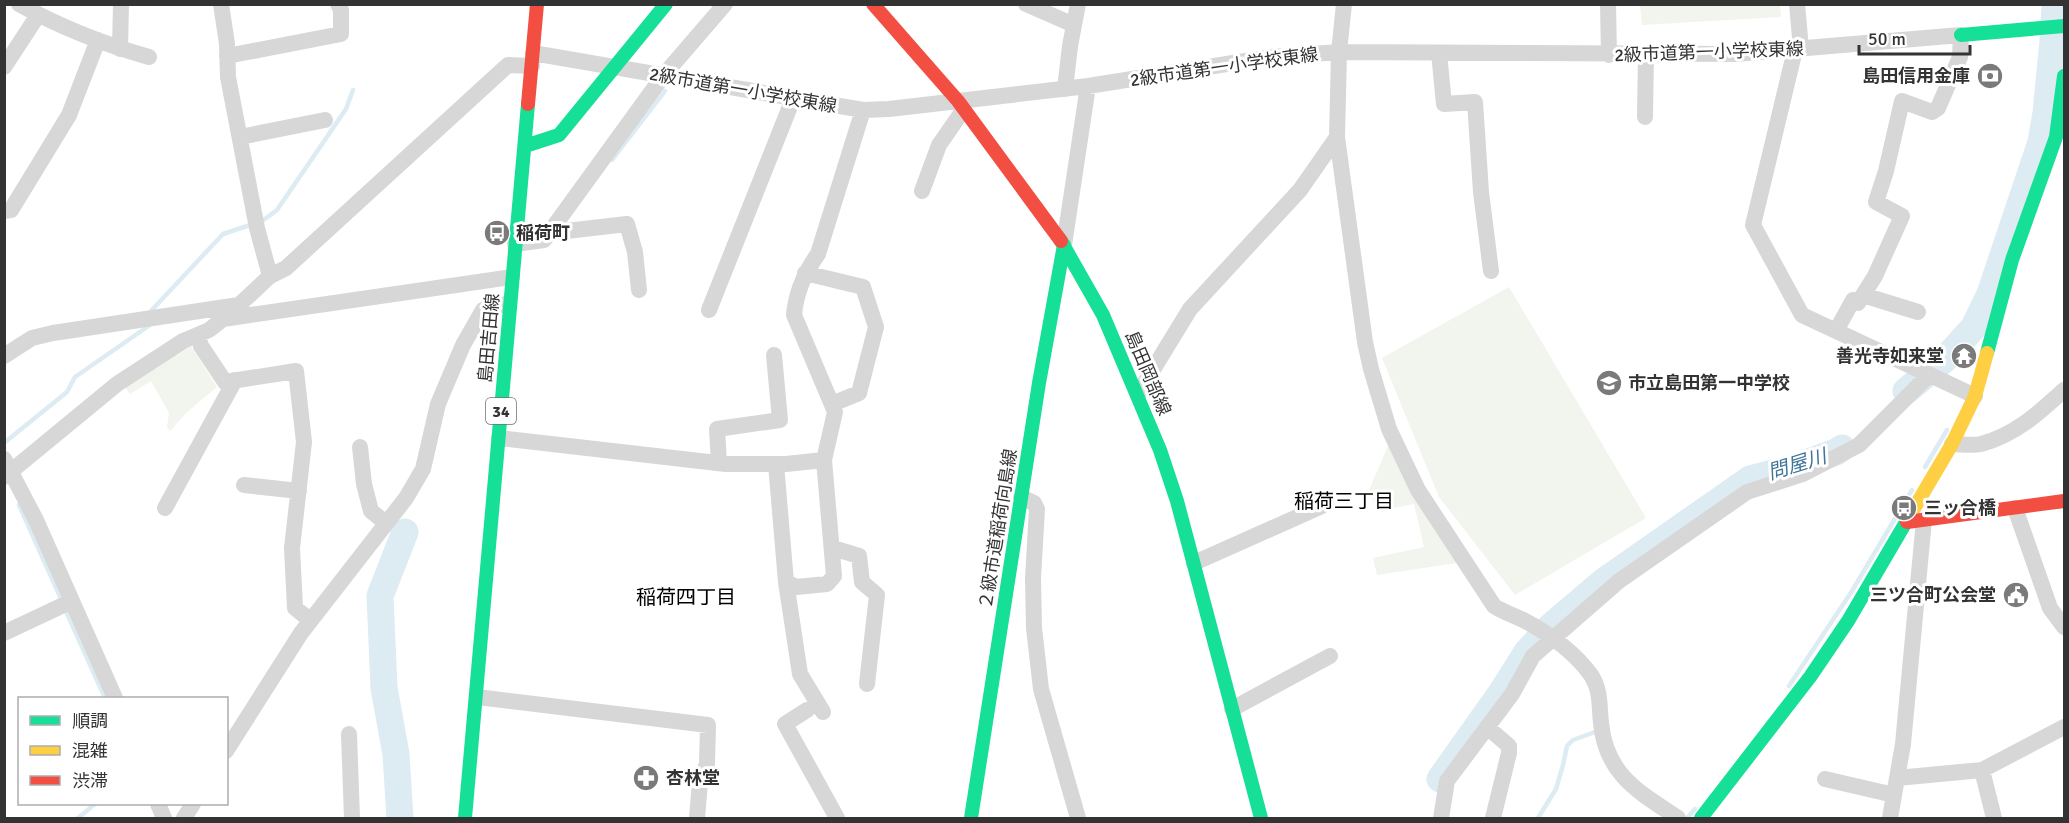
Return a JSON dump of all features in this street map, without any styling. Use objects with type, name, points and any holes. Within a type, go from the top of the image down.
[{"type":"street","points":[[19,4],[38,15],[120,49],[149,57]]},
{"type":"street","points":[[120,49],[121,4]]},
{"type":"street","points":[[221,4],[228,77],[257,228],[270,276]]},
{"type":"street","points":[[227,56],[341,34],[341,10],[338,4]]},
{"type":"street","name":"島田吉田線","points":[[465,819],[537,4]]},
{"type":"street","points":[[525,146],[559,135],[666,4]]},
{"type":"street","points":[[515,244],[544,240],[663,76],[725,4]]},
{"type":"street","name":"島田岡部線","points":[[873,4],[961,105],[1064,245],[1103,315],[1160,450],[1194,562],[1261,819]]},
{"type":"street","points":[[1026,4],[1074,26]]},
{"type":"street","points":[[1065,89],[1078,4]]},
{"type":"street","points":[[1344,4],[1339,52],[1337,136],[1365,342],[1389,429],[1418,490],[1494,606],[1527,622],[1554,639],[1590,673],[1598,687],[1601,701],[1601,724],[1607,749],[1615,768],[1637,791],[1678,819]]},
{"type":"street","points":[[1608,4],[1609,55]]},
{"type":"street","points":[[1797,4],[1798,50],[1752,225],[1802,315],[1975,396]]},
{"type":"street","points":[[4,67],[38,15]]},
{"type":"street","name":"2級市道第一小学校東線","points":[[232,312],[270,276],[286,268],[508,64],[532,60],[615,68],[863,110],[961,105],[1271,57],[1339,52],[1735,54],[2063,26]]},
{"type":"street","points":[[1836,331],[1853,300],[1858,303],[1875,276],[1902,216],[1876,202],[1886,171],[1902,101],[1932,112],[1938,108],[1960,57],[1961,35]]},
{"type":"street","points":[[4,211],[11,210],[69,115],[98,40]]},
{"type":"street","points":[[1439,53],[1444,104],[1475,102],[1481,192],[1491,271]]},
{"type":"street","points":[[1645,117],[1646,55]]},
{"type":"street","points":[[1701,819],[1810,677],[1848,621],[1952,444],[1975,396],[2012,260],[2056,137],[2064,76]]},
{"type":"street","points":[[1064,245],[1088,86]]},
{"type":"street","points":[[709,310],[792,99]]},
{"type":"street","points":[[922,191],[939,145],[961,105]]},
{"type":"street","points":[[786,582],[796,587],[827,584],[834,576],[824,460],[835,412],[794,315],[795,302],[806,273],[818,254],[863,110]]},
{"type":"street","points":[[240,137],[325,120]]},
{"type":"street","points":[[1138,394],[1190,309],[1300,190],[1337,136]]},
{"type":"street","points":[[549,234],[627,224],[635,252],[639,290]]},
{"type":"street","name":"２級市道稲荷向島線","points":[[971,819],[1021,497],[1064,245]]},
{"type":"street","points":[[806,273],[863,287],[876,327],[859,393],[832,404]]},
{"type":"street","points":[[4,356],[32,338],[53,333],[512,277]]},
{"type":"street","points":[[1863,295],[1918,312]]},
{"type":"street","points":[[228,748],[310,620],[406,498],[423,469],[438,404],[463,345],[483,310],[509,303]]},
{"type":"street","points":[[114,697],[36,520],[7,469],[117,384],[183,341],[209,330],[232,312]]},
{"type":"street","points":[[198,335],[201,346],[225,382],[296,371],[304,442],[292,548],[295,608],[310,620]]},
{"type":"street","points":[[719,464],[717,429],[780,420],[774,355]]},
{"type":"street","points":[[1442,819],[1447,781],[1512,694],[1533,656],[1619,581],[1748,492],[1803,474],[1859,445],[1929,375]]},
{"type":"street","points":[[165,508],[235,380]]},
{"type":"street","points":[[1952,444],[1978,444],[1997,438],[2026,424],[2064,390]]},
{"type":"street","points":[[499,438],[719,464],[776,464],[824,460]]},
{"type":"street","points":[[360,447],[364,484],[371,511],[386,523]]},
{"type":"street","points":[[776,464],[786,582],[800,674],[815,711],[785,724],[837,819]]},
{"type":"street","points":[[244,485],[298,490]]},
{"type":"street","points":[[1021,497],[1034,503],[1037,509],[1033,578],[1034,628],[1041,689],[1078,819]]},
{"type":"street","points":[[1907,522],[2064,501]]},
{"type":"street","points":[[1194,562],[1322,506]]},
{"type":"street","points":[[2015,508],[2050,608],[2064,627]]},
{"type":"street","points":[[1890,819],[1903,744],[1924,520]]},
{"type":"street","points":[[833,548],[859,556],[862,582],[877,595],[867,684]]},
{"type":"street","points":[[4,633],[72,601]]},
{"type":"street","points":[[1232,709],[1330,656]]},
{"type":"street","points":[[477,697],[708,725],[707,764],[700,782],[697,819]]},
{"type":"street","points":[[1487,727],[1509,746],[1493,819]]},
{"type":"street","points":[[1897,778],[1982,770],[2064,727]]},
{"type":"street","points":[[349,734],[352,819]]},
{"type":"street","points":[[1982,770],[1994,819]]},
{"type":"street","points":[[1825,778],[1894,795]]},
{"type":"street","points":[[158,805],[164,819]]},
{"type":"street","points":[[184,819],[192,805]]},
{"type":"shaded area","points":[[1640,5],[1780,5],[1781,17],[1642,25]]},
{"type":"shaded area","points":[[1509,287],[1646,518],[1515,595],[1439,497],[1382,358]]},
{"type":"shaded area","points":[[191,346],[217,387],[186,413],[170,431],[167,427],[169,413],[151,381],[130,394],[124,386]]},
{"type":"shaded area","points":[[1392,445],[1457,563],[1377,575],[1373,558],[1424,547],[1414,504],[1378,511],[1369,490],[1388,446]]},
{"type":"waterway","name":"問屋川","points":[[1906,391],[1946,358],[1974,327],[1990,294],[2041,142],[2046,113],[2055,4]]},
{"type":"waterway","points":[[261,222],[277,210],[346,109],[353,90]]},
{"type":"waterway","points":[[612,160],[665,91]]},
{"type":"waterway","points":[[150,312],[223,234],[253,224]]},
{"type":"waterway","points":[[1980,335],[1990,294]]},
{"type":"waterway","points":[[4,443],[67,392],[75,377],[150,325]]},
{"type":"waterway","points":[[1925,467],[1947,430]]},
{"type":"waterway","name":"問屋川","points":[[1440,779],[1527,652],[1551,626],[1604,581],[1750,479],[1795,467],[1842,448]]},
{"type":"waterway","points":[[1789,686],[1852,591],[1912,490]]},
{"type":"waterway","points":[[19,505],[62,601]]},
{"type":"waterway","points":[[400,818],[396,754],[384,688],[380,596],[405,532]]},
{"type":"waterway","points":[[65,609],[105,697]]},
{"type":"waterway","points":[[1538,818],[1556,789],[1567,746],[1573,740],[1595,732]]},
{"type":"waterway","points":[[78,818],[94,805]]},
{"type":"waterway","points":[[1687,818],[1695,809]]},
{"type":"traffic: fast","points":[[525,146],[559,135],[666,4]]},
{"type":"traffic: fast","points":[[1961,35],[2064,26]]},
{"type":"traffic: fast","points":[[1987,353],[2012,260],[2056,137],[2064,76]]},
{"type":"traffic: fast","points":[[465,818],[528,104]]},
{"type":"traffic: fast","points":[[1061,241],[1103,315],[1160,450],[1177,501],[1261,818]]},
{"type":"traffic: fast","points":[[971,818],[1039,383],[1064,245]]},
{"type":"traffic: fast","points":[[1701,818],[1810,677],[1848,621],[1909,517]]},
{"type":"traffic: slow","points":[[1909,517],[1952,444],[1975,396],[1987,353]]},
{"type":"traffic: jam","points":[[528,104],[537,4]]},
{"type":"traffic: jam","points":[[873,4],[958,101],[1061,241]]},
{"type":"traffic: jam","points":[[1907,522],[2064,501]]},
{"type":"place","name":"島田信用金庫","points":[[1990,76]]},
{"type":"place","name":"稲荷町","points":[[497,233]]},
{"type":"place","name":"善光寺如来堂","points":[[1964,356]]},
{"type":"place","name":"市立島田第一中学校","points":[[1609,383]]},
{"type":"place","name":"三ッ合橋","points":[[1904,508]]},
{"type":"place","name":"三ツ合町公会堂","points":[[2016,595]]},
{"type":"place","name":"杏林堂","points":[[646,778]]},
{"type":"district","name":"稲荷三丁目","points":[[1344,501]]},
{"type":"district","name":"稲荷四丁目","points":[[686,597]]}]
